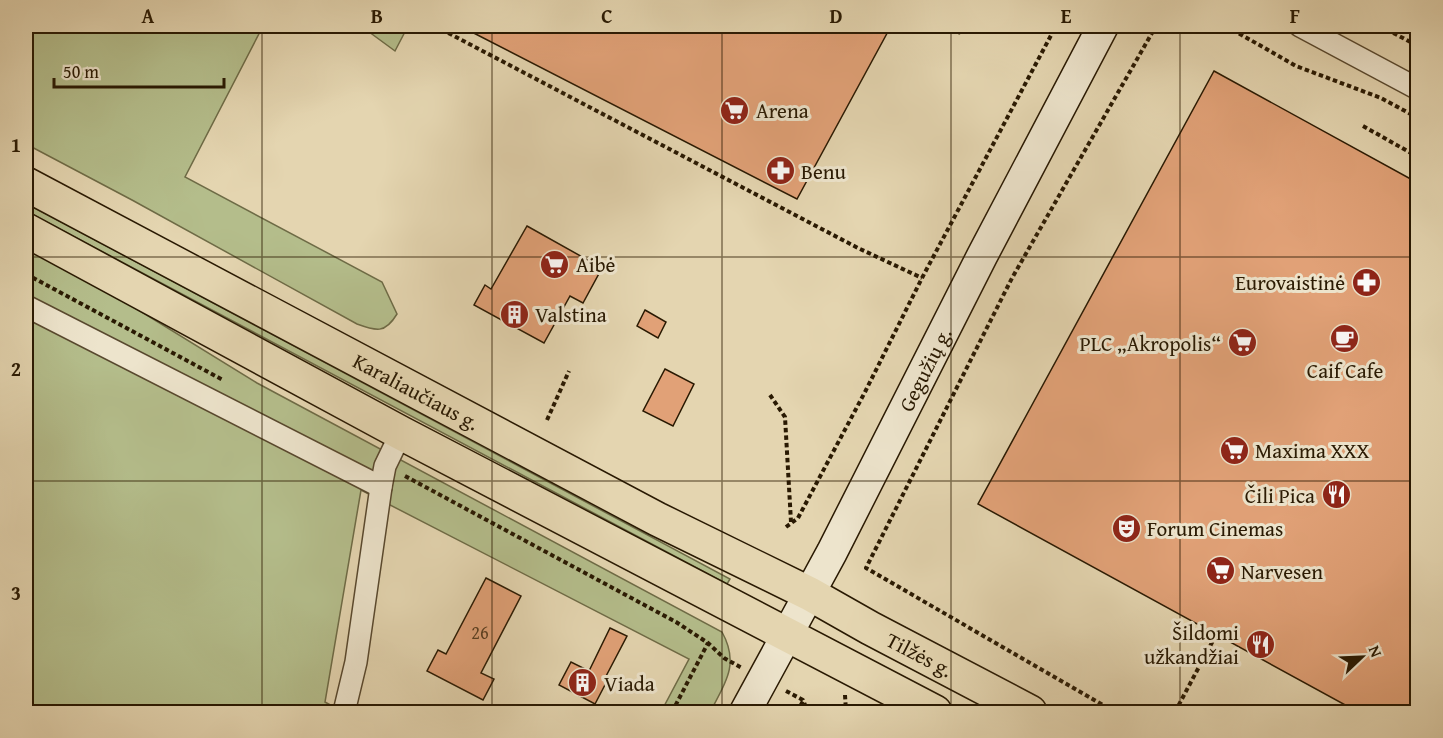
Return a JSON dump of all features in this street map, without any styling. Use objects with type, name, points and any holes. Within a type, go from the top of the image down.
[{"type":"highway","name":"Karaliaučiaus g.","points":[[26,184],[657,519],[810,594]]},
{"type":"highway","points":[[26,230],[401,433],[787,635]]},
{"type":"highway","name":"Tilžės g.","points":[[810,594],[1030,712]]},
{"type":"highway","name":"Tilžės g.","points":[[787,635],[935,712]]},
{"type":"main road","name":"Gegužių g.","points":[[745,712],[810,594],[982,256],[1103,26]]},
{"type":"street","points":[[1300,26],[1418,89]]},
{"type":"street","points":[[26,306],[381,487]]},
{"type":"street","points":[[344,712],[356,662],[385,466],[401,433]]},
{"type":"path","points":[[435,26],[858,248],[922,278]]},
{"type":"path","points":[[957,33],[974,26]]},
{"type":"path","points":[[786,527],[798,518],[1056,26]]},
{"type":"path","points":[[1115,712],[866,568],[1012,278],[1156,26]]},
{"type":"path","points":[[1226,26],[1296,66],[1381,98],[1418,118]]},
{"type":"path","points":[[1382,26],[1418,46]]},
{"type":"path","points":[[1363,126],[1418,157]]},
{"type":"path","points":[[547,420],[569,370]]},
{"type":"path","points":[[770,395],[785,417],[792,523]]},
{"type":"path","points":[[1175,712],[1216,635]]},
{"type":"path","points":[[672,712],[708,643],[724,658],[763,678]]},
{"type":"path","points":[[797,712],[803,700],[808,712]]},
{"type":"green space","points":[[26,26],[263,26],[185,177],[382,282],[397,314],[393,320],[380,329],[357,324],[26,144]]},
{"type":"green space","points":[[361,26],[408,26],[395,51]]},
{"type":"green space","points":[[26,203],[730,579],[727,584],[26,211]]},
{"type":"green space","points":[[26,245],[93,282],[257,383],[722,632],[730,654],[730,664],[725,683],[710,712],[661,712],[689,659],[361,490],[325,702],[343,712],[26,712],[26,578],[30,567],[26,565]]},
{"type":"building","name":"Arena","points":[[460,26],[891,26],[797,199]]},
{"type":"building","name":"PLC „Akropolis“","points":[[1214,71],[1418,183],[1418,712],[1358,712],[978,504]]},
{"type":"building","points":[[527,226],[602,268],[583,303],[570,296],[544,343],[474,305],[485,285],[491,289]]},
{"type":"building","points":[[645,310],[666,322],[658,338],[637,326]]},
{"type":"building","points":[[665,369],[694,384],[673,426],[643,411]]},
{"type":"building","points":[[486,578],[521,596],[481,673],[494,679],[483,700],[427,671],[438,650],[446,654]]},
{"type":"building","points":[[610,628],[627,636],[604,680],[607,681],[595,704],[559,685],[571,662],[589,671]]},
{"type":"place","name":"Arena","points":[[735,110]]},
{"type":"place","name":"Benu","points":[[780,171]]},
{"type":"place","name":"Aibė","points":[[555,264]]},
{"type":"place","name":"Eurovaistinė","points":[[1366,282]]},
{"type":"place","name":"Valstina","points":[[514,314]]},
{"type":"place","name":"Caif Cafe","points":[[1345,339]]},
{"type":"place","name":"PLC „Akropolis“","points":[[1242,343]]},
{"type":"place","name":"Maxima XXX","points":[[1234,450]]},
{"type":"place","name":"Čili Pica","points":[[1336,495]]},
{"type":"place","name":"Forum Cinemas","points":[[1126,528]]},
{"type":"place","name":"Narvesen","points":[[1220,571]]},
{"type":"place","name":"Šildomi užkandžiai","points":[[1260,644]]},
{"type":"place","name":"Viada","points":[[583,683]]}]
